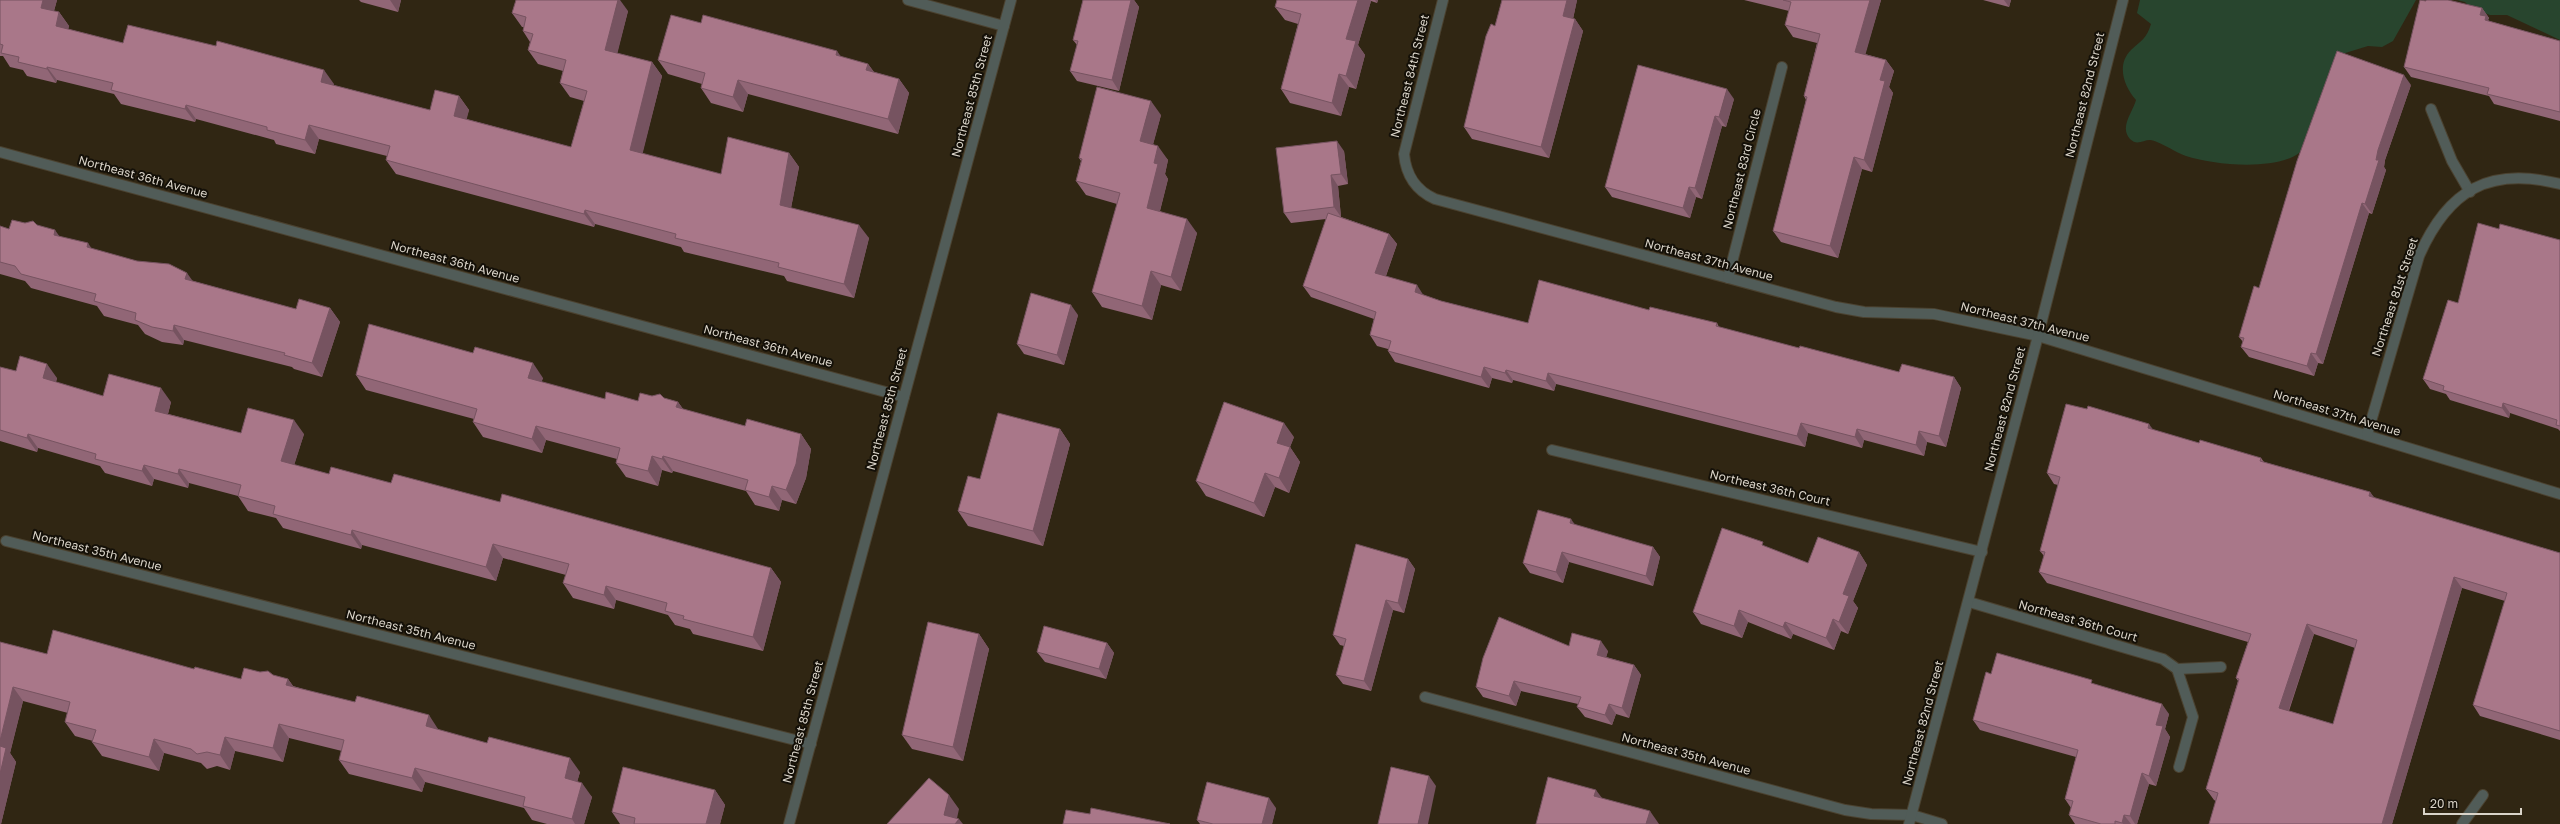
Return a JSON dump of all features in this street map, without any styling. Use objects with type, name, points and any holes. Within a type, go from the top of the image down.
[{"type":"street","points":[[908,0],[1004,26]]},
{"type":"street","name":"Northeast 85th Street","points":[[789,824],[1011,0]]},
{"type":"street","name":"Northeast 84th Street","points":[[1413,182],[1405,163],[1406,142],[1443,0]]},
{"type":"street","name":"Northeast 82nd Street","points":[[1911,820],[2038,336],[2123,0]]},
{"type":"street","name":"Northeast 83rd Circle","points":[[1728,278],[1782,67]]},
{"type":"street","points":[[2431,109],[2452,161],[2474,189]]},
{"type":"street","name":"Northeast 36th Avenue","points":[[0,152],[904,396]]},
{"type":"street","name":"Northeast 81st Street","points":[[2366,435],[2422,249],[2441,215],[2455,201],[2474,189],[2500,179],[2521,177],[2560,184]]},
{"type":"street","name":"Northeast 37th Avenue","points":[[1413,182],[1426,195],[1435,199],[1850,310],[1934,314],[1985,323],[2038,336],[2560,494]]},
{"type":"street","name":"Northeast 36th Court","points":[[1552,450],[1982,552]]},
{"type":"street","name":"Northeast 35th Avenue","points":[[6,541],[811,744]]},
{"type":"street","name":"Northeast 36th Court","points":[[1969,602],[2163,659],[2177,669]]},
{"type":"street","points":[[2179,767],[2193,717],[2177,669],[2221,667]]},
{"type":"street","name":"Northeast 35th Avenue","points":[[1425,697],[1845,810],[1942,824]]},
{"type":"street","points":[[2462,824],[2483,795]]},
{"type":"green space","points":[[2140,0],[2416,0],[2393,41],[2382,47],[2368,46],[2342,54],[2325,107],[2313,135],[2299,153],[2288,159],[2275,162],[2244,165],[2227,164],[2198,159],[2186,156],[2154,141],[2150,140],[2135,142],[2130,139],[2127,134],[2126,125],[2136,100],[2125,82],[2123,75],[2124,62],[2126,56],[2131,50],[2146,36],[2151,24],[2137,13]]},
{"type":"green space","points":[[2457,0],[2560,0],[2560,40],[2507,15],[2490,15],[2471,8],[2465,2]]},
{"type":"building","points":[[0,0],[43,0],[41,8],[59,12],[56,26],[123,43],[128,25],[216,46],[217,41],[324,70],[321,82],[430,110],[435,90],[459,96],[454,116],[571,147],[587,91],[560,83],[566,60],[528,50],[533,34],[523,31],[526,17],[512,13],[516,0],[618,0],[605,50],[652,62],[630,150],[721,174],[728,137],[789,153],[780,205],[859,225],[844,284],[778,267],[779,263],[675,238],[676,234],[585,210],[584,214],[386,160],[390,146],[309,125],[305,140],[267,130],[267,127],[186,105],[185,109],[111,90],[113,83],[47,67],[47,69],[18,62],[19,57],[1,53],[3,45],[0,44]]},
{"type":"building","points":[[1083,0],[1131,0],[1112,80],[1070,71],[1078,41],[1073,40]]},
{"type":"building","points":[[1277,0],[1358,0],[1346,39],[1356,41],[1346,76],[1339,74],[1332,103],[1281,89],[1301,14],[1275,7]]},
{"type":"building","points":[[1502,0],[1567,0],[1563,16],[1575,19],[1541,147],[1464,127],[1486,36],[1491,24],[1495,26]]},
{"type":"building","points":[[1783,0],[1870,0],[1855,52],[1886,60],[1880,80],[1885,81],[1864,160],[1854,157],[1830,246],[1773,231],[1807,97],[1804,96],[1820,34],[1785,25],[1791,2]]},
{"type":"building","points":[[2420,0],[2448,0],[2482,8],[2480,15],[2486,16],[2485,20],[2560,41],[2560,112],[2487,94],[2489,88],[2404,67]]},
{"type":"building","points":[[671,15],[701,23],[703,15],[837,51],[836,55],[868,64],[866,70],[899,79],[888,119],[738,80],[733,97],[701,88],[705,73],[658,60]]},
{"type":"building","points":[[2337,51],[2404,75],[2378,150],[2376,160],[2379,160],[2365,204],[2362,203],[2316,354],[2311,353],[2307,366],[2241,347],[2244,338],[2239,337],[2254,286],[2259,288],[2297,161]]},
{"type":"building","points":[[1638,65],[1727,89],[1719,117],[1715,116],[1695,188],[1689,187],[1683,208],[1605,187]]},
{"type":"building","points":[[1097,87],[1151,101],[1140,141],[1158,146],[1154,163],[1158,164],[1147,208],[1187,219],[1171,277],[1151,271],[1142,306],[1092,292],[1120,193],[1076,181],[1082,159],[1079,158]]},
{"type":"building","points":[[1337,141],[1341,174],[1331,175],[1334,207],[1284,213],[1276,148]]},
{"type":"building","points":[[1328,213],[1389,234],[1375,273],[1417,285],[1415,292],[1441,301],[1528,323],[1539,280],[1649,310],[1650,307],[1717,323],[1716,326],[1899,372],[1902,364],[1954,377],[1939,436],[1919,431],[1916,445],[1857,429],[1855,437],[1801,423],[1797,436],[1548,373],[1546,381],[1506,370],[1505,373],[1484,367],[1481,377],[1388,351],[1391,341],[1370,335],[1376,312],[1303,286]]},
{"type":"building","points":[[12,220],[25,223],[33,221],[37,225],[55,230],[54,235],[88,243],[87,247],[137,261],[169,264],[187,273],[185,279],[296,309],[299,299],[330,308],[312,363],[284,355],[285,353],[174,325],[173,331],[152,327],[135,320],[136,313],[94,301],[96,294],[21,274],[15,266],[0,262],[0,226],[9,229]]},
{"type":"building","points":[[2478,223],[2499,229],[2500,224],[2560,240],[2560,426],[2556,425],[2557,420],[2503,403],[2502,408],[2443,390],[2444,386],[2423,379],[2448,300],[2458,303]]},
{"type":"building","points":[[1031,293],[1071,305],[1057,355],[1017,344]]},
{"type":"building","points":[[369,324],[473,353],[475,347],[533,363],[528,378],[605,399],[606,392],[638,401],[640,393],[652,396],[660,394],[664,398],[678,402],[676,407],[745,426],[747,419],[801,434],[796,464],[786,490],[772,486],[769,497],[745,490],[748,480],[663,456],[662,459],[652,456],[648,471],[616,463],[620,448],[536,426],[532,439],[473,422],[477,409],[356,375]]},
{"type":"building","points":[[20,356],[47,364],[43,378],[103,396],[109,374],[161,388],[155,411],[241,433],[248,408],[294,420],[281,461],[329,474],[331,467],[391,483],[394,474],[500,502],[502,494],[771,568],[753,637],[683,619],[684,616],[665,611],[667,603],[606,586],[604,595],[563,583],[569,564],[493,544],[486,567],[352,530],[351,535],[273,514],[275,506],[238,496],[241,485],[179,469],[178,474],[144,465],[142,471],[95,459],[96,454],[28,434],[27,438],[0,430],[0,367],[16,371]]},
{"type":"building","points":[[1224,402],[1284,423],[1277,443],[1290,447],[1279,478],[1265,473],[1254,503],[1196,481]]},
{"type":"building","points":[[2066,404],[2087,409],[2088,406],[2149,424],[2148,428],[2199,443],[2200,440],[2261,458],[2260,461],[2370,492],[2369,496],[2560,553],[2560,731],[2473,705],[2507,593],[2454,577],[2382,824],[2209,824],[2218,793],[2206,789],[2239,679],[2236,678],[2251,634],[2039,572],[2045,552],[2040,551],[2060,477],[2047,473]],"holes":[[[2307,624],[2357,640],[2333,724],[2279,708]]]},
{"type":"building","points":[[998,413],[1060,429],[1033,531],[958,511],[968,476],[980,479]]},
{"type":"building","points":[[1538,510],[1571,519],[1570,523],[1653,547],[1646,576],[1562,552],[1556,572],[1523,563]]},
{"type":"building","points":[[1722,528],[1763,542],[1762,545],[1808,563],[1818,537],[1859,552],[1843,594],[1849,596],[1839,622],[1833,619],[1826,638],[1785,622],[1783,627],[1739,610],[1734,626],[1693,612]]},
{"type":"building","points":[[1356,544],[1408,559],[1398,603],[1386,600],[1364,681],[1336,675],[1346,639],[1333,635]]},
{"type":"building","points":[[1499,617],[1569,646],[1572,633],[1601,641],[1597,655],[1634,665],[1622,708],[1609,704],[1605,715],[1577,707],[1581,697],[1514,681],[1509,696],[1476,687],[1483,658]]},
{"type":"building","points":[[928,622],[979,634],[953,747],[902,735]]},
{"type":"building","points":[[1044,626],[1107,643],[1099,669],[1037,652]]},
{"type":"building","points":[[53,630],[194,669],[195,667],[241,679],[244,668],[260,672],[268,671],[273,675],[288,679],[286,685],[355,702],[357,696],[429,715],[426,726],[487,743],[489,737],[570,758],[565,778],[582,783],[572,819],[523,806],[525,797],[415,768],[412,778],[339,760],[344,740],[279,724],[273,748],[225,737],[220,755],[207,752],[197,754],[191,749],[154,739],[149,757],[92,742],[96,730],[65,722],[70,702],[13,687],[0,741],[0,642],[47,654]]},
{"type":"building","points":[[1997,653],[2092,680],[2091,683],[2162,704],[2156,725],[2163,726],[2149,776],[2142,773],[2130,816],[2124,815],[2122,823],[2115,821],[2115,824],[2101,824],[2069,815],[2073,801],[2065,799],[2078,750],[1973,720],[1986,672],[1991,674]]},
{"type":"building","points":[[0,746],[6,748],[0,774]]},
{"type":"building","points":[[623,767],[715,790],[706,824],[634,824],[635,818],[612,812]]},
{"type":"building","points":[[1391,767],[1429,776],[1418,824],[1378,824]]},
{"type":"building","points":[[1548,777],[1596,790],[1594,796],[1650,811],[1646,824],[1536,824]]},
{"type":"building","points":[[929,778],[949,795],[944,815],[959,819],[955,824],[887,824]]},
{"type":"building","points":[[1207,782],[1269,798],[1262,824],[1213,824],[1197,820]]},
{"type":"building","points":[[1091,808],[1170,824],[1063,824],[1066,810],[1090,814]]}]
